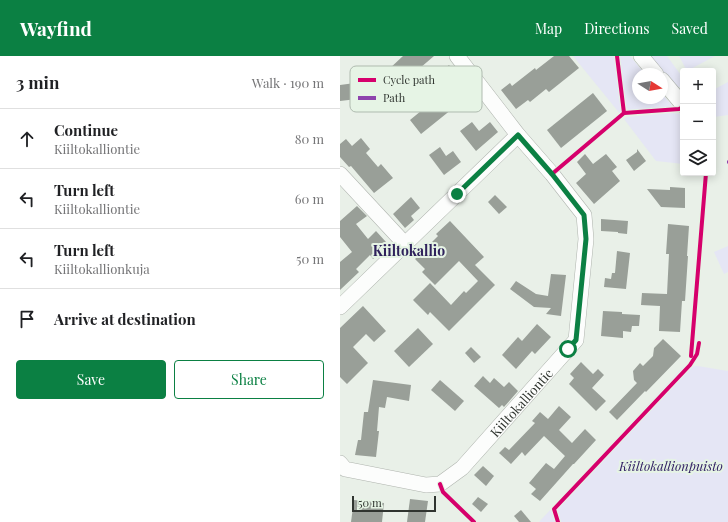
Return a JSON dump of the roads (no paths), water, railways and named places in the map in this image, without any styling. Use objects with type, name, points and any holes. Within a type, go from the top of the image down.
[{"type":"street","name":"Kiiltokalliontie","points":[[457,56],[465,66]]},
{"type":"street","points":[[641,56],[651,68]]},
{"type":"street","points":[[668,87],[682,104]]},
{"type":"street","name":"Kiiltokalliontie","points":[[340,463],[345,469],[426,485],[440,484],[462,468],[576,340],[586,239],[584,215],[552,174],[518,135],[482,88]]},
{"type":"street","points":[[340,308],[518,135]]},
{"type":"street","points":[[340,174],[405,244]]},
{"type":"district","name":"Kiiltokallio","points":[[409,250]]},
{"type":"park label","name":"Kiiltokallionpuisto","points":[[671,465]]}]
